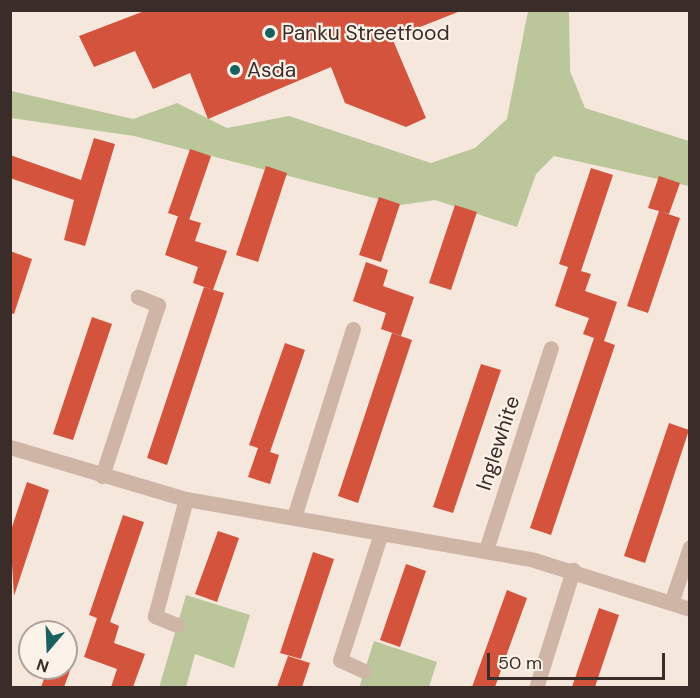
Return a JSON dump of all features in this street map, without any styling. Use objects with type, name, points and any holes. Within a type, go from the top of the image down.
[{"type":"street","points":[[102,476],[158,305],[138,297]]},
{"type":"street","points":[[294,517],[353,329]]},
{"type":"street","name":"Inglewhite","points":[[486,550],[551,348]]},
{"type":"street","points":[[10,447],[186,499],[486,550],[573,570],[690,609]]},
{"type":"street","points":[[177,625],[154,616],[186,499]]},
{"type":"street","points":[[364,671],[340,660],[381,533]]},
{"type":"street","points":[[671,603],[690,547]]},
{"type":"street","points":[[536,687],[573,570]]},
{"type":"green space","points":[[528,11],[569,11],[570,71],[585,108],[689,141],[689,186],[554,156],[536,174],[517,227],[435,200],[401,205],[134,136],[11,118],[11,91],[133,119],[177,103],[227,128],[289,116],[431,163],[475,148],[507,119]]},
{"type":"green space","points":[[186,595],[250,615],[234,668],[195,654],[186,687],[159,688]]},
{"type":"green space","points":[[374,641],[437,662],[429,687],[359,688]]},
{"type":"building","name":"Asda","points":[[147,10],[458,10],[458,12],[392,38],[426,118],[406,127],[345,103],[331,67],[208,119],[190,73],[153,89],[135,51],[94,67],[79,36]]},
{"type":"building","points":[[94,138],[115,144],[85,246],[64,240],[74,200],[10,178],[10,155],[81,180]]},
{"type":"building","points":[[190,149],[211,156],[189,220],[168,213]]},
{"type":"building","points":[[266,166],[287,173],[258,262],[236,255]]},
{"type":"building","points":[[591,168],[613,175],[581,271],[591,274],[585,291],[617,302],[604,341],[615,345],[551,535],[530,528],[594,338],[583,334],[589,318],[555,306],[568,267],[559,264]]},
{"type":"building","points":[[659,176],[680,183],[669,214],[648,208]]},
{"type":"building","points":[[379,197],[400,204],[381,262],[359,255]]},
{"type":"building","points":[[455,205],[477,212],[451,290],[429,283]]},
{"type":"building","points":[[659,211],[680,218],[648,313],[627,306]]},
{"type":"building","points":[[178,216],[201,223],[195,241],[227,251],[213,290],[193,283],[198,267],[165,255]]},
{"type":"building","points":[[10,251],[32,259],[14,314],[10,313]]},
{"type":"building","points":[[366,262],[388,270],[383,286],[414,297],[401,336],[381,329],[386,313],[353,301]]},
{"type":"building","points":[[204,287],[224,293],[167,465],[147,458]]},
{"type":"building","points":[[92,317],[112,324],[73,440],[53,434]]},
{"type":"building","points":[[392,333],[412,340],[358,503],[338,496]]},
{"type":"building","points":[[285,343],[305,350],[270,452],[279,455],[270,484],[248,477],[258,448],[249,445]]},
{"type":"building","points":[[481,364],[501,370],[453,513],[433,507]]},
{"type":"building","points":[[669,423],[689,430],[645,563],[624,556]]},
{"type":"building","points":[[27,482],[49,490],[14,596],[10,533]]},
{"type":"building","points":[[123,515],[144,522],[110,622],[119,626],[114,643],[145,654],[133,687],[111,687],[117,669],[84,657],[97,618],[89,615]]},
{"type":"building","points":[[218,531],[239,538],[217,602],[195,594]]},
{"type":"building","points":[[313,552],[334,559],[301,659],[280,653]]},
{"type":"building","points":[[406,564],[426,571],[400,647],[380,640]]},
{"type":"building","points":[[507,590],[527,598],[495,687],[472,687]]},
{"type":"building","points":[[599,608],[619,615],[595,687],[572,687]]},
{"type":"building","points":[[288,656],[310,663],[302,687],[277,687]]},
{"type":"building","points":[[44,680],[67,680],[64,687],[41,687]]},
{"type":"place","name":"Panku Streetfood","points":[[270,33]]},
{"type":"place","name":"Asda","points":[[235,70]]}]
